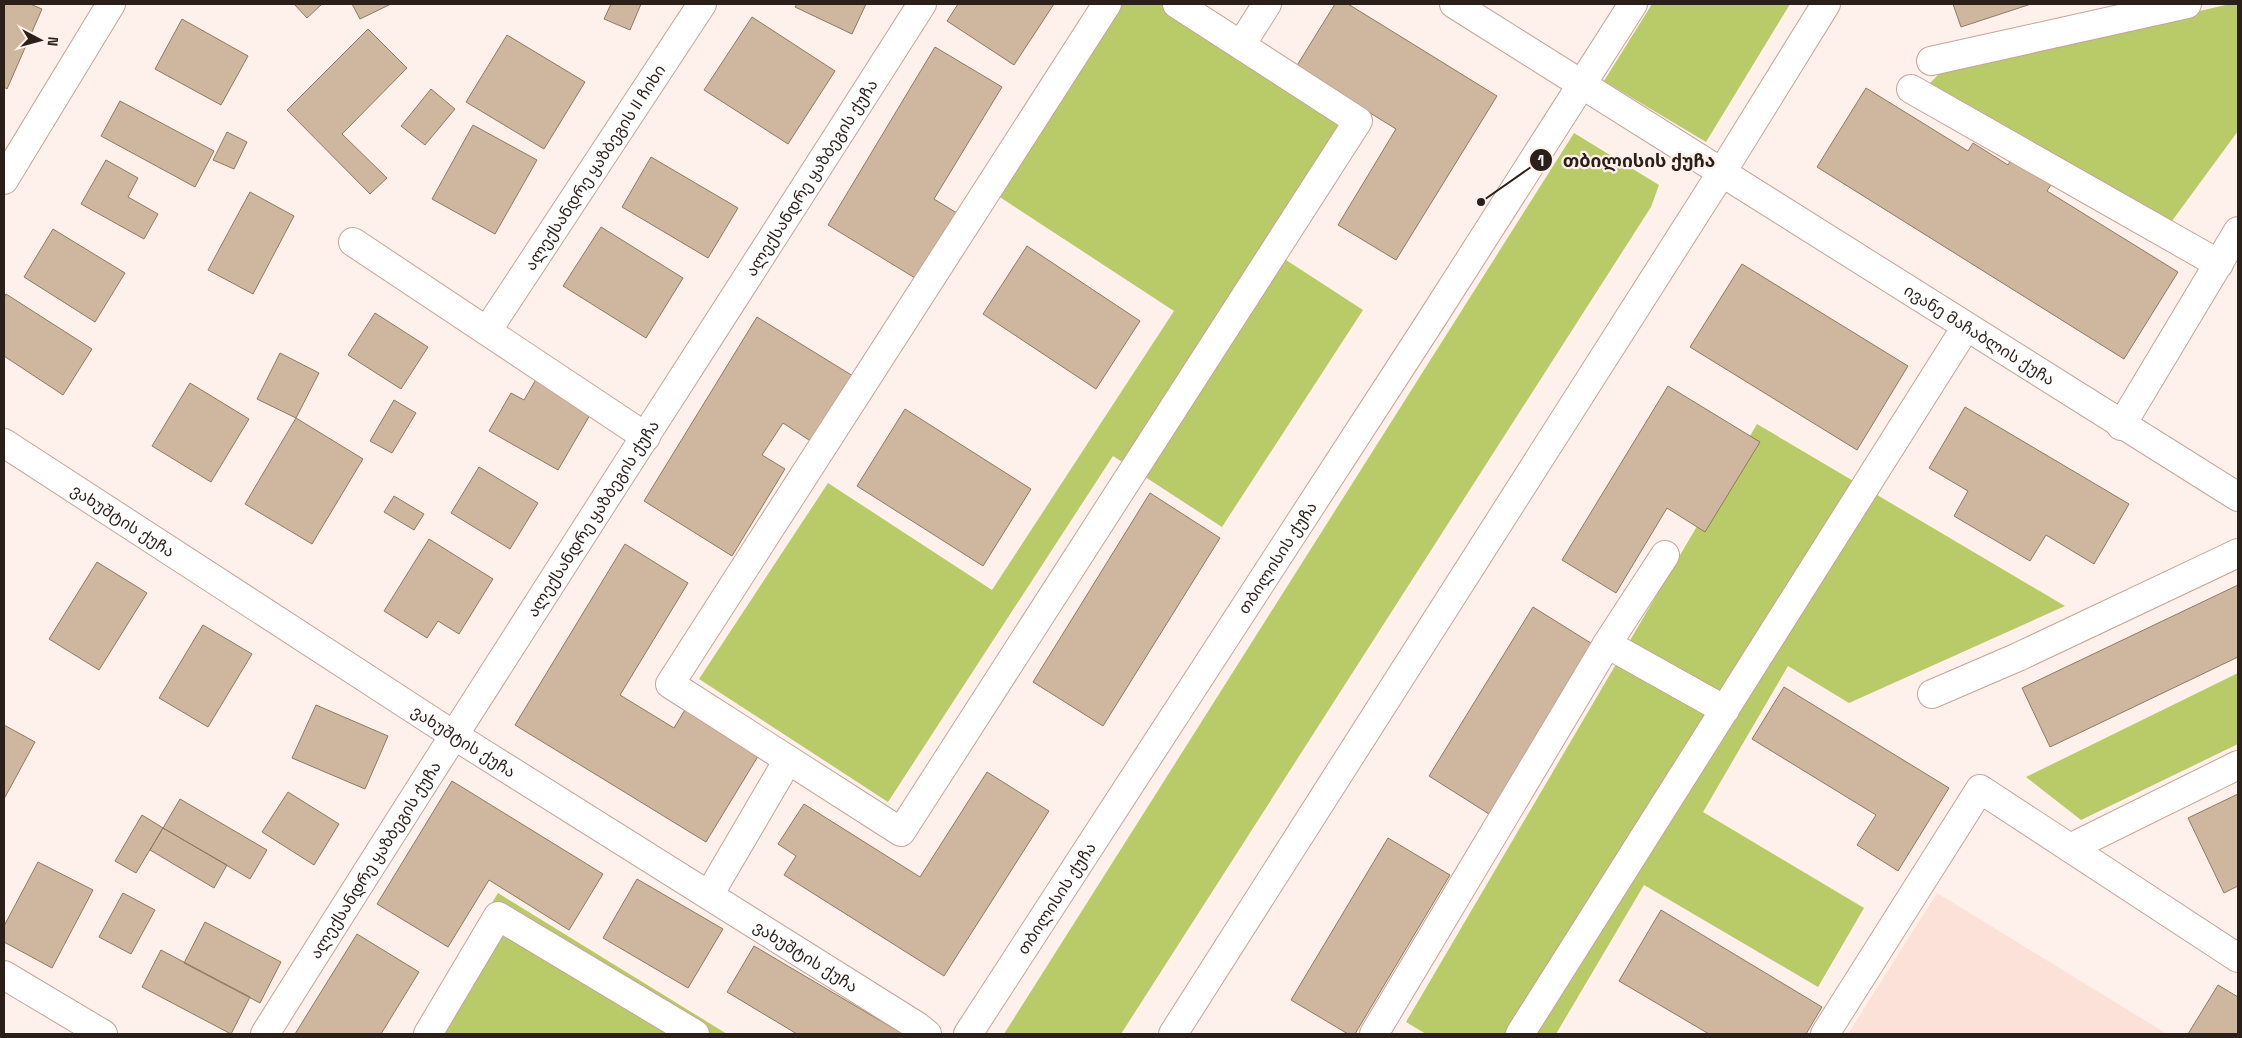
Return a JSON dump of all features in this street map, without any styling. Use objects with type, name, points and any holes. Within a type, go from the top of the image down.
[{"type":"street","points":[[4,180],[111,4]]},
{"type":"street","name":"ალექსანდრე ყაზბეგის II ჩიხი","points":[[487,331],[702,4]]},
{"type":"street","name":"ალექსანდრე ყაზბეგის ქუჩა","points":[[265,1034],[452,734],[646,437],[922,4]]},
{"type":"street","points":[[1107,4],[670,684],[901,832],[1358,121],[1177,4]]},
{"type":"street","points":[[1241,45],[1267,4]]},
{"type":"street","name":"ივანე მაჩაბლის ქუჩა","points":[[1454,4],[2122,426],[2238,497]]},
{"type":"street","name":"თბილისის ქუჩა","points":[[968,1034],[1583,85],[1633,4]]},
{"type":"street","points":[[1173,1034],[1722,172],[1826,4]]},
{"type":"street","points":[[1930,60],[2187,4]]},
{"type":"street","points":[[1911,89],[2219,264]]},
{"type":"street","points":[[2122,426],[2238,231]]},
{"type":"street","points":[[353,242],[646,437]]},
{"type":"street","points":[[1520,1034],[1966,327]]},
{"type":"street","name":"ვახუშტის ქუჩა","points":[[4,443],[452,734],[927,1034]]},
{"type":"street","points":[[1932,694],[2018,657],[2238,553]]},
{"type":"street","points":[[1374,1034],[1607,644],[1665,555]]},
{"type":"street","points":[[1607,644],[1725,710]]},
{"type":"street","points":[[709,895],[788,760]]},
{"type":"street","points":[[2070,848],[2238,765]]},
{"type":"street","points":[[1825,1034],[1980,789],[2238,958]]},
{"type":"street","points":[[428,1034],[498,916],[695,1034]]},
{"type":"street","points":[[4,975],[103,1034]]},
{"type":"shaded area","points":[[1937,893],[2167,1034],[1848,1034]]},
{"type":"green space","points":[[1119,4],[1167,4],[1344,120],[1263,245],[1363,310],[1222,527],[1113,456],[888,802],[699,679],[828,483],[992,590],[1174,311],[995,194]]},
{"type":"green space","points":[[1652,4],[1790,4],[1706,142],[1604,81]]},
{"type":"green space","points":[[2230,4],[2238,4],[2238,131],[2169,225],[1926,87],[1943,70]]},
{"type":"green space","points":[[1574,133],[1659,185],[1651,207],[1121,1034],[1004,1034]]},
{"type":"green space","points":[[1757,424],[2065,606],[1849,703],[1788,666],[1703,812],[1864,908],[1818,987],[1644,885],[1556,1034],[1426,1034],[1406,1022]]},
{"type":"green space","points":[[2238,673],[2238,744],[2081,820],[2026,777]]},
{"type":"green space","points":[[498,893],[727,1034],[412,1034]]},
{"type":"building","points":[[4,4],[30,4],[42,9],[7,89],[4,87]]},
{"type":"building","points":[[294,4],[322,4],[307,18]]},
{"type":"building","points":[[352,4],[391,4],[360,19]]},
{"type":"building","points":[[611,4],[641,4],[630,30],[604,19]]},
{"type":"building","points":[[797,4],[866,4],[852,34],[795,7]]},
{"type":"building","points":[[958,4],[1054,4],[1014,65],[947,21]]},
{"type":"building","points":[[1335,4],[1348,4],[1497,96],[1396,260],[1338,225],[1396,129],[1296,67]]},
{"type":"building","points":[[1953,4],[2031,4],[1961,27]]},
{"type":"building","points":[[752,17],[835,71],[788,144],[704,90]]},
{"type":"building","points":[[182,19],[248,56],[221,105],[155,69]]},
{"type":"building","points":[[368,29],[407,68],[342,134],[387,178],[370,194],[287,110]]},
{"type":"building","points":[[507,35],[585,82],[544,149],[466,102]]},
{"type":"building","points":[[935,47],[1002,87],[934,199],[960,215],[920,281],[828,225]]},
{"type":"building","points":[[1866,88],[1968,151],[1973,143],[2008,165],[2015,152],[2056,177],[2047,191],[2178,272],[2124,359],[1817,167]]},
{"type":"building","points":[[431,89],[455,109],[425,145],[401,126]]},
{"type":"building","points":[[120,101],[214,151],[195,187],[101,136]]},
{"type":"building","points":[[473,125],[537,160],[495,234],[432,199]]},
{"type":"building","points":[[227,132],[247,142],[234,169],[213,160]]},
{"type":"building","points":[[651,157],[738,208],[708,258],[622,207]]},
{"type":"building","points":[[106,160],[138,178],[128,197],[158,214],[144,239],[81,204]]},
{"type":"building","points":[[250,192],[294,216],[253,294],[208,270]]},
{"type":"building","points":[[601,227],[683,278],[646,338],[563,286]]},
{"type":"building","points":[[53,229],[125,273],[95,322],[24,277]]},
{"type":"building","points":[[1027,246],[1140,321],[1096,389],[983,314]]},
{"type":"building","points":[[1742,264],[1908,366],[1857,450],[1690,347]]},
{"type":"building","points":[[6,294],[92,349],[63,395],[4,356],[4,298]]},
{"type":"building","points":[[375,313],[428,347],[401,389],[348,355]]},
{"type":"building","points":[[757,317],[853,376],[812,442],[783,423],[762,455],[785,469],[732,556],[644,501]]},
{"type":"building","points":[[280,353],[319,373],[296,418],[257,399]]},
{"type":"building","points":[[538,376],[594,408],[558,470],[489,431],[511,393],[524,400]]},
{"type":"building","points":[[190,383],[249,419],[211,482],[152,446]]},
{"type":"building","points":[[1668,386],[1760,442],[1705,532],[1667,508],[1616,593],[1562,560]]},
{"type":"building","points":[[394,400],[416,413],[392,453],[370,441]]},
{"type":"building","points":[[1965,407],[2129,504],[2094,564],[2046,535],[2030,561],[1954,516],[1968,491],[1929,468]]},
{"type":"building","points":[[905,409],[1031,489],[983,566],[857,486]]},
{"type":"building","points":[[296,418],[363,459],[312,544],[245,504]]},
{"type":"building","points":[[479,467],[538,503],[510,549],[451,513]]},
{"type":"building","points":[[1150,493],[1220,538],[1103,726],[1033,682]]},
{"type":"building","points":[[394,496],[424,514],[414,530],[384,512]]},
{"type":"building","points":[[429,539],[493,579],[459,634],[438,621],[427,638],[384,611]]},
{"type":"building","points":[[625,544],[688,583],[620,695],[674,728],[686,708],[760,753],[706,842],[515,725]]},
{"type":"building","points":[[97,562],[147,593],[99,670],[49,639]]},
{"type":"building","points":[[2238,585],[2238,657],[2050,747],[2022,688]]},
{"type":"building","points":[[1533,607],[1594,645],[1489,814],[1429,776]]},
{"type":"building","points":[[203,625],[252,654],[208,727],[159,698]]},
{"type":"building","points":[[1784,687],[1949,788],[1898,871],[1857,845],[1876,815],[1752,739]]},
{"type":"building","points":[[316,705],[388,736],[365,789],[292,758]]},
{"type":"building","points":[[4,725],[35,742],[4,799]]},
{"type":"building","points":[[987,772],[1049,811],[944,976],[784,875],[796,856],[778,844],[804,804],[920,877]]},
{"type":"building","points":[[452,781],[603,874],[569,930],[489,880],[448,947],[377,904]]},
{"type":"building","points":[[288,792],[339,824],[314,865],[262,832]]},
{"type":"building","points":[[2238,794],[2238,886],[2224,893],[2188,818]]},
{"type":"building","points":[[180,799],[267,850],[250,879],[163,828]]},
{"type":"building","points":[[142,815],[163,828],[136,873],[115,861]]},
{"type":"building","points":[[163,828],[227,865],[214,888],[150,850]]},
{"type":"building","points":[[1388,838],[1450,875],[1355,1034],[1348,1034],[1291,1000]]},
{"type":"building","points":[[38,862],[93,890],[52,968],[4,942],[4,926]]},
{"type":"building","points":[[637,879],[723,929],[688,988],[603,938]]},
{"type":"building","points":[[123,893],[155,910],[131,954],[99,937]]},
{"type":"building","points":[[1661,910],[1822,1007],[1806,1034],[1709,1034],[1619,981]]},
{"type":"building","points":[[205,922],[281,962],[260,1003],[184,963]]},
{"type":"building","points":[[357,934],[419,972],[381,1034],[295,1034]]},
{"type":"building","points":[[754,946],[903,1034],[797,1034],[727,992]]},
{"type":"building","points":[[161,950],[250,997],[231,1034],[142,987]]},
{"type":"building","points":[[2218,985],[2238,997],[2238,1034],[2188,1034]]},
{"type":"place","name":"თბილისის ქუჩა","points":[[1481,202]]}]
